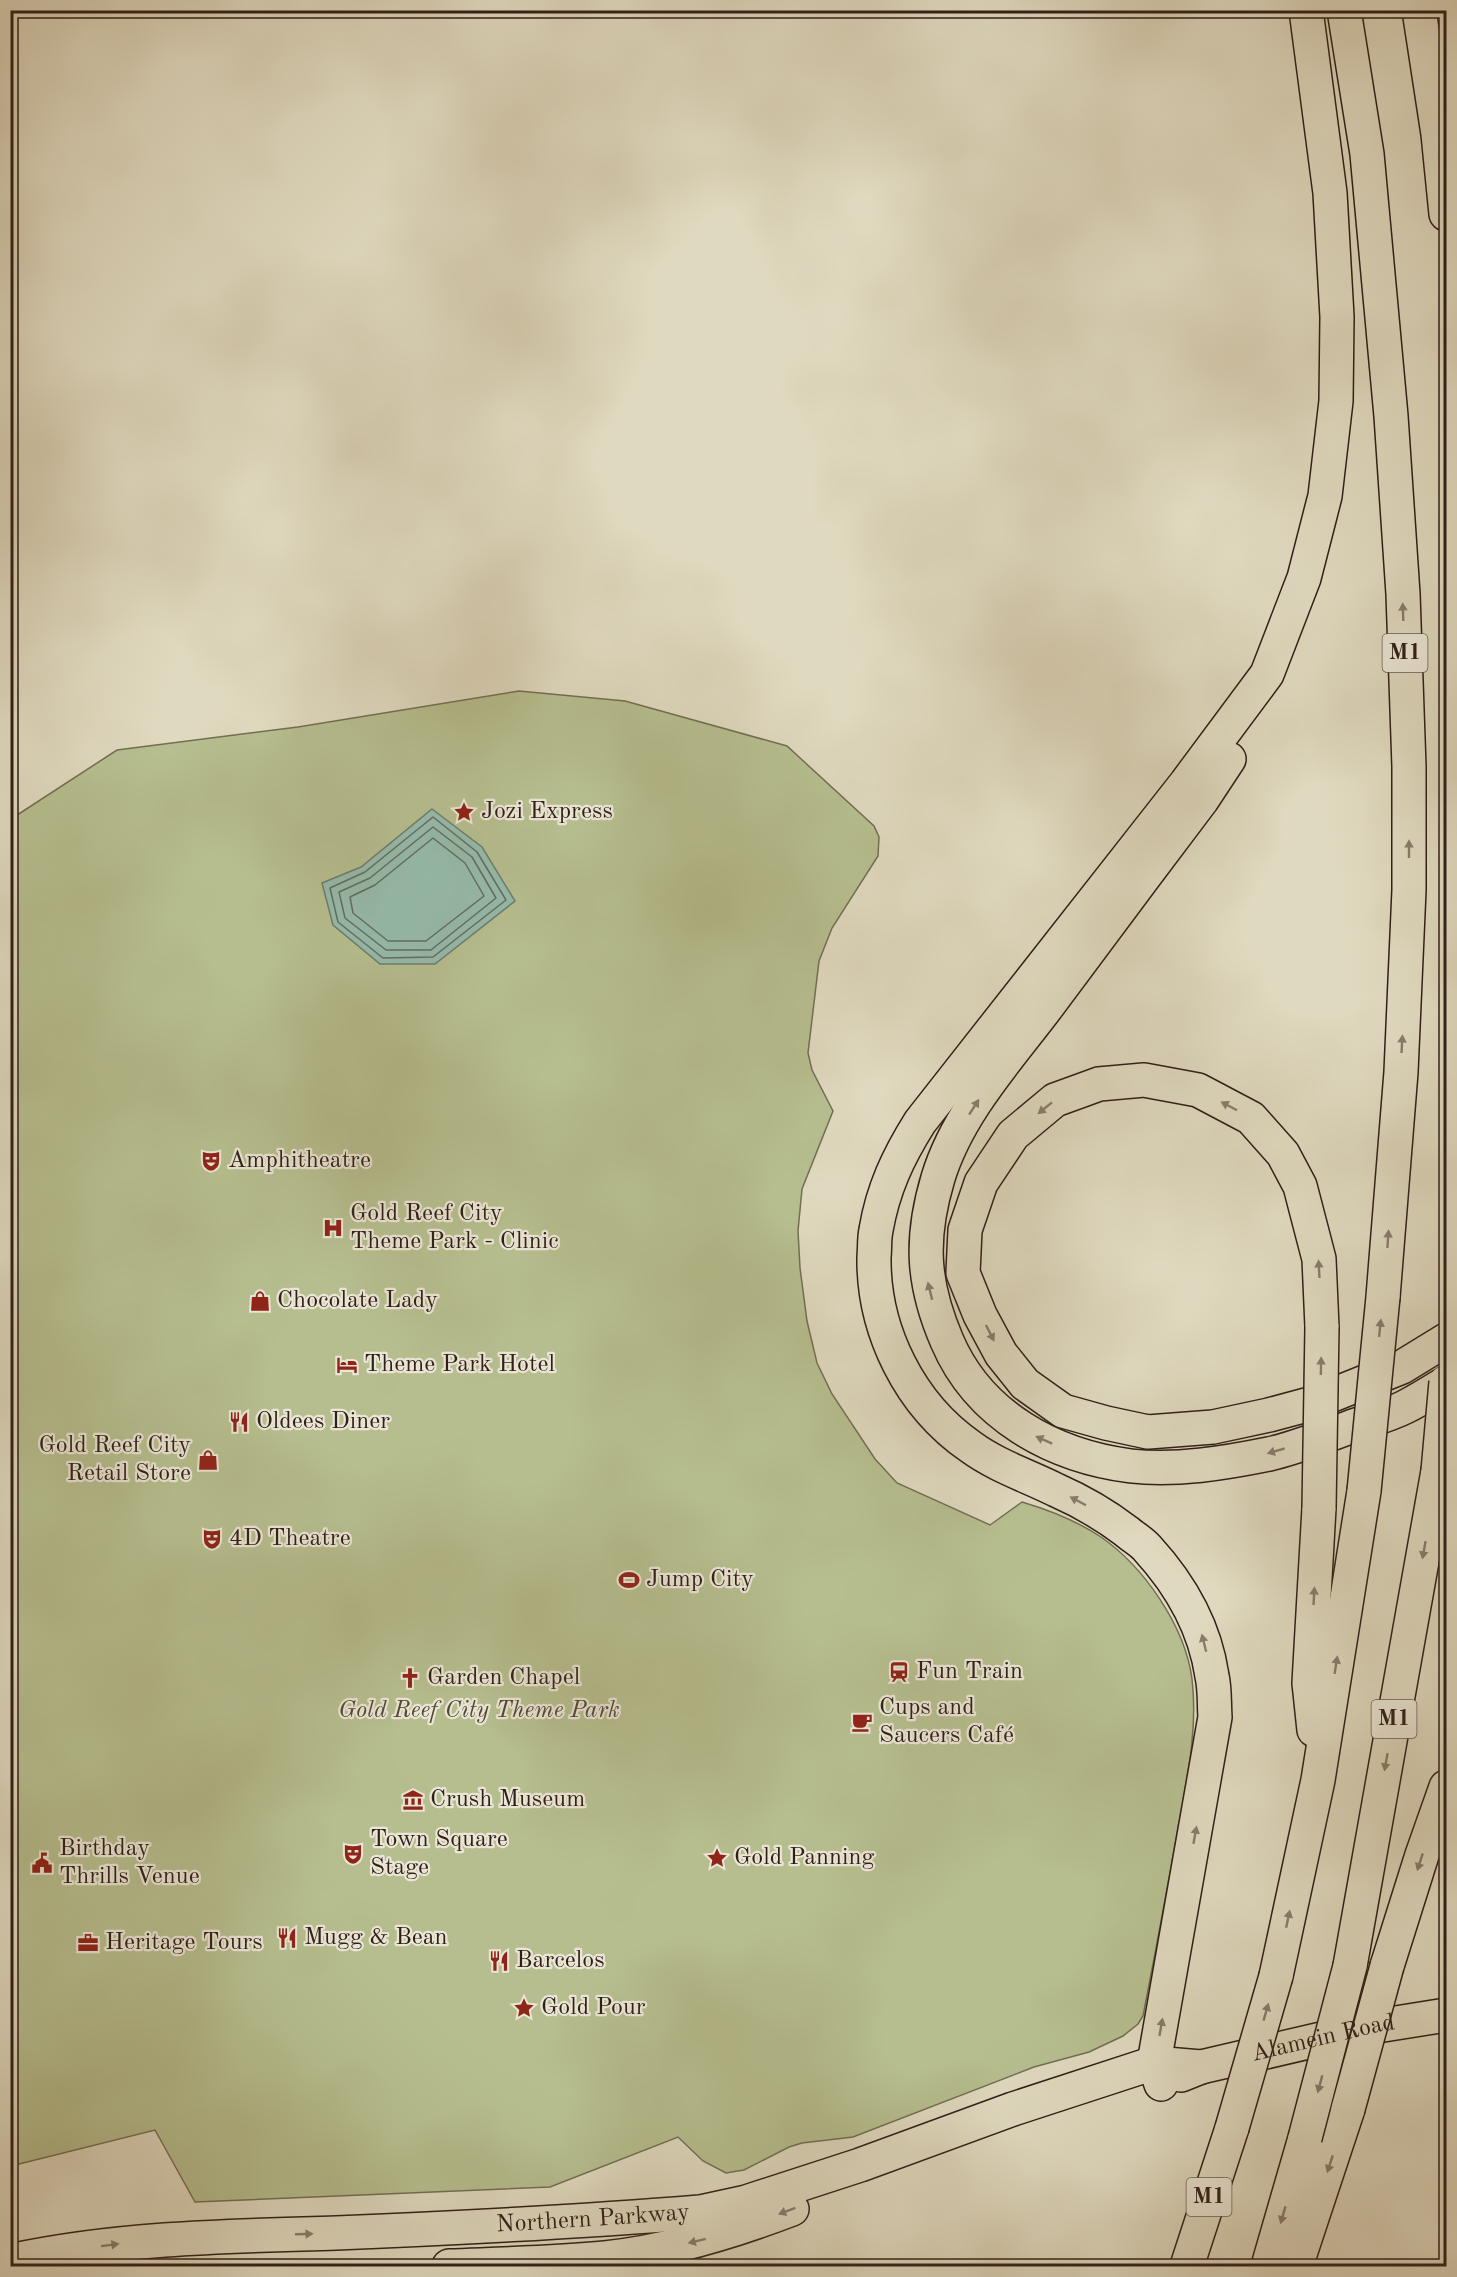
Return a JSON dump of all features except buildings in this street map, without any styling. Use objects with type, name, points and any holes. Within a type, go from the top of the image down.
[{"type":"main road","points":[[1306,10],[1330,193],[1337,317],[1336,401],[1325,496],[1304,578],[1242,738],[1202,800],[991,1080],[956,1135],[938,1177],[927,1227],[925,1255],[928,1285],[937,1318],[951,1351],[965,1375],[1010,1422],[1042,1440],[1087,1457],[1133,1466],[1179,1466],[1270,1453],[1404,1408],[1446,1383]]},
{"type":"main road","name":"M1","points":[[1187,2266],[1232,2128],[1276,1976],[1318,1780],[1364,1491],[1383,1297],[1401,1060],[1410,890],[1409,767],[1402,594],[1391,416],[1367,154],[1344,10]]},
{"type":"main road","points":[[1419,10],[1438,134],[1446,214]]},
{"type":"main road","points":[[1158,2073],[1215,1717],[1212,1676],[1200,1629],[1177,1586],[1146,1547],[1106,1516],[1058,1490],[999,1464],[972,1448],[944,1426],[922,1399],[898,1363],[883,1327],[874,1281],[875,1233],[884,1196],[898,1159],[920,1122],[1178,793],[1267,674]]},
{"type":"main road","points":[[1318,1780],[1309,1683],[1319,1509],[1322,1327],[1319,1259],[1300,1186],[1283,1154],[1251,1118],[1198,1090],[1144,1080],[1099,1084],[1055,1100],[1012,1135],[981,1183],[965,1230],[963,1273],[980,1315],[1000,1354],[1025,1384],[1063,1411],[1106,1423],[1148,1432],[1213,1427],[1269,1415],[1310,1404],[1402,1367],[1446,1340]]},
{"type":"main road","name":"M1","points":[[1268,2266],[1305,2138],[1350,1966],[1438,1471],[1446,1383]]},
{"type":"main road","points":[[1296,2266],[1348,2109],[1387,1966],[1446,1787]]},
{"type":"main road","name":"Alamein Road","points":[[1158,2073],[1201,2067],[1377,2026],[1446,2015]]},
{"type":"main road","name":"Northern Parkway","points":[[10,2261],[96,2247],[191,2238],[375,2231],[700,2212],[746,2202],[860,2165],[1013,2109],[1158,2073]]},
{"type":"main road","name":"Northern Parkway","points":[[450,2266],[607,2258],[708,2238],[1016,2129],[1158,2073]]},
{"type":"green space","name":"Gold Reef City Theme Park","points":[[519,691],[625,701],[787,746],[874,826],[879,837],[878,856],[832,928],[819,961],[808,1053],[812,1070],[833,1111],[802,1189],[798,1231],[807,1321],[817,1363],[832,1394],[875,1459],[897,1483],[990,1525],[1022,1502],[1053,1512],[1092,1531],[1117,1550],[1147,1581],[1160,1599],[1181,1639],[1192,1679],[1193,1736],[1143,2016],[1138,2024],[1123,2036],[1089,2052],[1034,2067],[853,2137],[802,2143],[789,2147],[744,2170],[726,2173],[703,2161],[678,2137],[550,2187],[195,2202],[155,2130],[11,2166],[11,819],[117,750],[298,727]]},
{"type":"water","points":[[432,809],[482,847],[515,901],[435,964],[380,964],[333,925],[322,883],[361,867]]},
{"type":"place","name":"Jozi Express","points":[[464,812]]},
{"type":"place","name":"Amphitheatre","points":[[211,1161]]},
{"type":"place","name":"Gold Reef City Theme Park - Clinic","points":[[333,1228]]},
{"type":"place","name":"Chocolate Lady","points":[[260,1301]]},
{"type":"place","name":"Theme Park Hotel","points":[[347,1365]]},
{"type":"place","name":"Oldees Diner","points":[[239,1422]]},
{"type":"place","name":"Gold Reef City Retail Store","points":[[208,1460]]},
{"type":"place","name":"4D Theatre","points":[[212,1539]]},
{"type":"place","name":"Jump City","points":[[629,1580]]},
{"type":"place","name":"Fun Train","points":[[899,1672]]},
{"type":"place","name":"Garden Chapel","points":[[410,1678]]},
{"type":"place","name":"Cups and Saucers Café","points":[[862,1722]]},
{"type":"place","name":"Crush Museum","points":[[413,1800]]},
{"type":"place","name":"Town Square Stage","points":[[353,1854]]},
{"type":"place","name":"Gold Panning","points":[[717,1858]]},
{"type":"place","name":"Birthday Thrills Venue","points":[[42,1863]]},
{"type":"place","name":"Mugg & Bean","points":[[287,1938]]},
{"type":"place","name":"Heritage Tours","points":[[88,1943]]},
{"type":"place","name":"Barcelos","points":[[499,1961]]},
{"type":"place","name":"Gold Pour","points":[[524,2008]]}]
